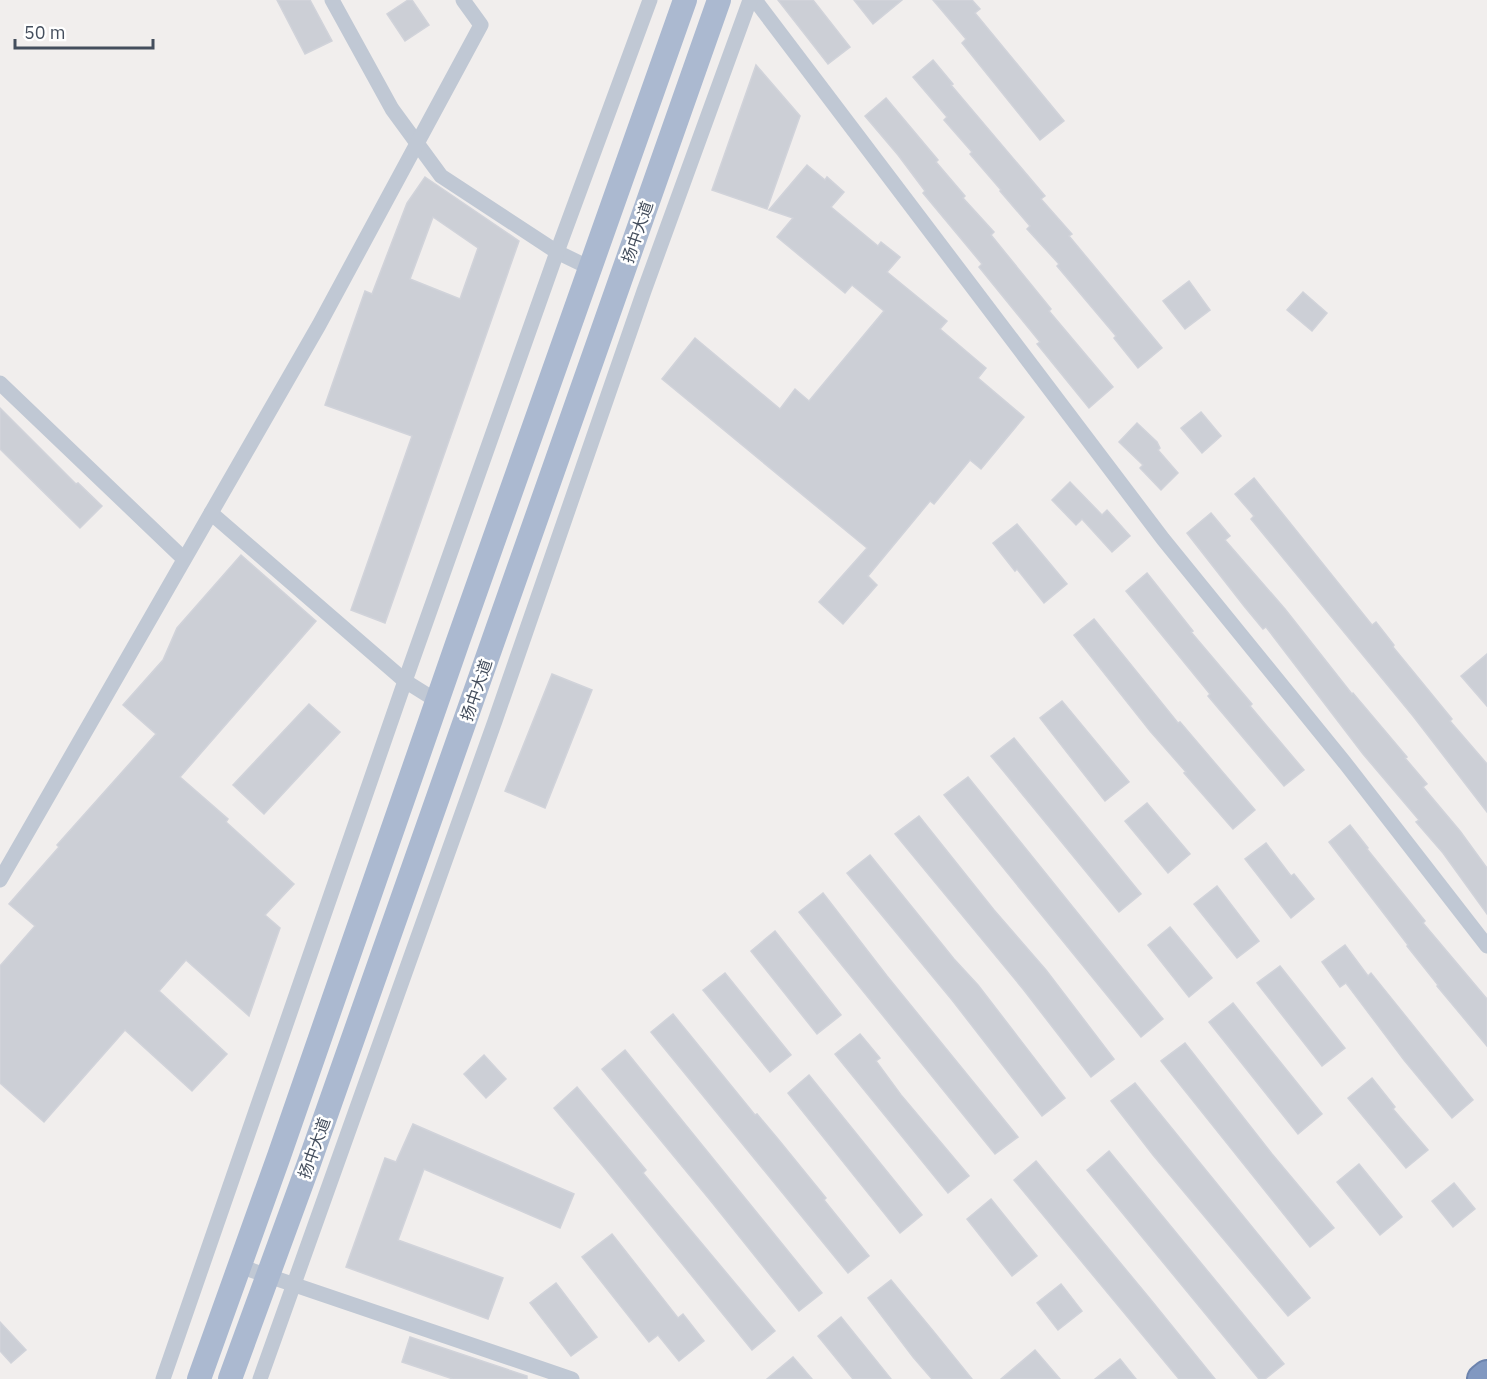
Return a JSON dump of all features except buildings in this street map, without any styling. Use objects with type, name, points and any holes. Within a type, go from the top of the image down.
[{"type":"highway","points":[[1482,1379],[1487,1375]]},
{"type":"main road","name":"扬中大道","points":[[199,1379],[686,0]]},
{"type":"main road","name":"扬中大道","points":[[230,1379],[336,1088],[719,0]]},
{"type":"main road","points":[[590,268],[620,282]]},
{"type":"main road","points":[[437,701],[468,713]]},
{"type":"main road","points":[[307,1078],[336,1088]]},
{"type":"street","points":[[332,0],[392,109],[441,176],[557,252],[590,268]]},
{"type":"street","points":[[0,880],[319,325],[481,25],[463,0]]},
{"type":"street","points":[[163,1379],[405,681],[557,252],[650,0]]},
{"type":"street","points":[[260,1379],[495,721],[644,291],[750,0]]},
{"type":"street","points":[[755,0],[1163,539],[1345,764],[1487,946]]},
{"type":"street","points":[[0,383],[184,559]]},
{"type":"street","points":[[211,513],[405,681],[437,701]]},
{"type":"street","points":[[239,1266],[572,1379]]}]
